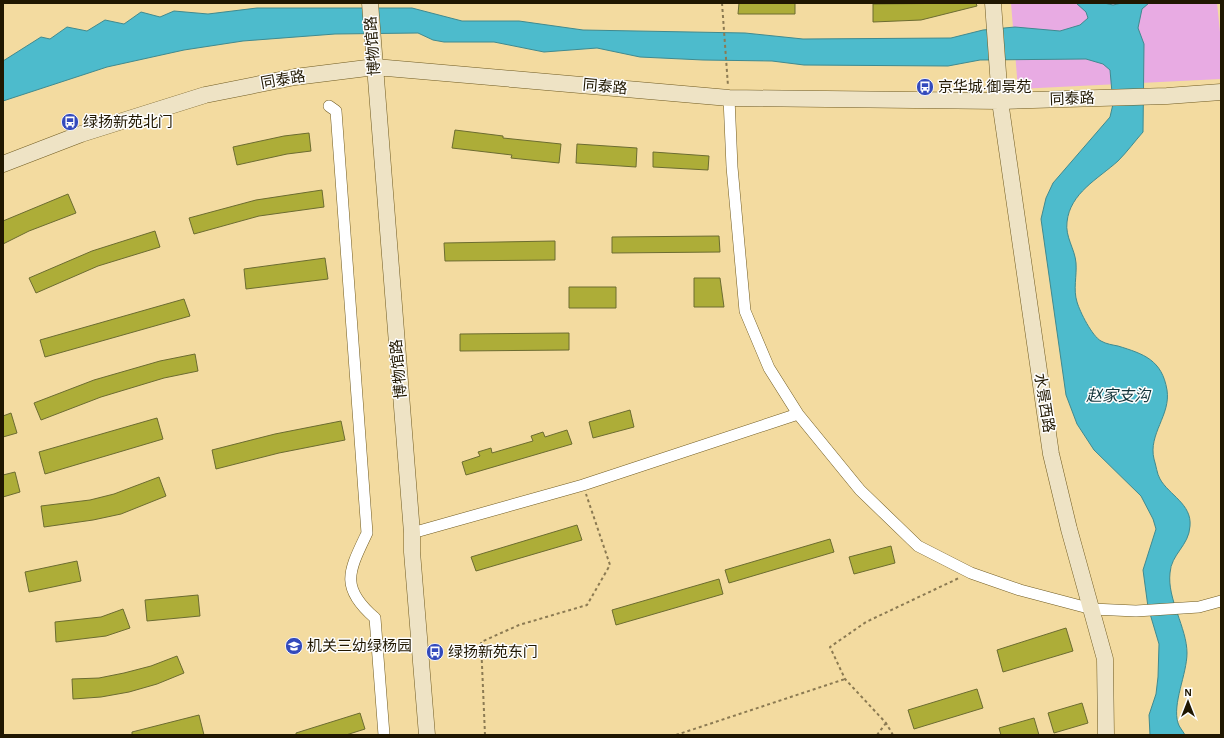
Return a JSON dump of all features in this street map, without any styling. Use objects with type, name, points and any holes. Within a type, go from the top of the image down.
[{"type":"street","name":"博物馆路","points":[[370,3],[427,735]]},
{"type":"street","name":"水景西路","points":[[993,3],[1000,101],[1051,454],[1069,530],[1105,659],[1106,735]]},
{"type":"street","name":"同泰路","points":[[3,164],[81,134],[205,95],[295,77],[375,67],[729,98],[1000,101],[1167,96],[1221,92]]},
{"type":"street","points":[[729,98],[732,167],[745,311],[769,368],[798,414],[860,490],[918,546],[971,573],[1020,590],[1092,609],[1136,611],[1199,607],[1221,601]]},
{"type":"street","points":[[329,106],[336,111],[367,533],[353,563],[350,579],[353,593],[361,606],[375,618],[384,735]]},
{"type":"street","points":[[412,533],[583,485],[798,414]]},
{"type":"path","points":[[722,3],[729,98]]},
{"type":"path","points":[[485,735],[481,642],[519,625],[587,605],[610,565],[583,485]]},
{"type":"path","points":[[893,735],[886,723],[845,679],[830,646],[866,622],[971,573]]},
{"type":"path","points":[[676,735],[845,679]]},
{"type":"path","points":[[877,735],[886,723]]},
{"type":"shaded area","points":[[1011,3],[1217,3],[1221,42],[1221,79],[1018,89]]},
{"type":"water","name":"赵家支沟","points":[[1076,3],[1104,3],[1113,5],[1122,3],[1149,3],[1142,9],[1138,28],[1144,44],[1143,132],[1118,161],[1086,187],[1079,195],[1069,212],[1067,233],[1076,263],[1075,287],[1077,302],[1090,329],[1103,342],[1136,352],[1150,360],[1156,365],[1165,380],[1167,390],[1166,408],[1154,441],[1154,459],[1160,479],[1184,506],[1190,518],[1187,539],[1173,560],[1170,573],[1171,593],[1184,634],[1187,653],[1177,707],[1179,724],[1185,735],[1150,735],[1149,715],[1156,694],[1159,644],[1148,607],[1143,570],[1156,529],[1153,519],[1141,496],[1094,450],[1077,424],[1066,395],[1041,219],[1046,198],[1053,183],[1110,117],[1113,104],[1110,70],[1103,64],[1086,59],[980,60],[948,66],[804,65],[772,61],[640,57],[597,48],[544,52],[494,42],[444,42],[433,40],[418,33],[335,34],[243,41],[184,50],[107,67],[3,101],[3,61],[41,37],[50,39],[67,27],[87,31],[105,20],[124,24],[141,12],[160,17],[174,11],[208,14],[257,8],[412,8],[462,21],[519,21],[583,30],[745,33],[803,39],[951,38],[983,30],[1015,27],[1060,31],[1080,25],[1088,18],[1086,12]]},
{"type":"building","points":[[739,3],[795,3],[795,14],[738,14]]},
{"type":"building","points":[[976,3],[977,6],[921,20],[873,22],[873,4]]},
{"type":"building","points":[[455,130],[503,136],[503,138],[561,144],[559,163],[511,158],[512,155],[452,148]]},
{"type":"building","points":[[309,133],[311,151],[287,154],[237,165],[233,147],[284,136]]},
{"type":"building","points":[[577,144],[637,148],[636,167],[576,163]]},
{"type":"building","points":[[653,152],[709,156],[708,170],[653,167]]},
{"type":"building","points":[[322,190],[324,207],[259,216],[194,234],[189,218],[256,200]]},
{"type":"building","points":[[68,194],[76,213],[29,231],[3,244],[3,221]]},
{"type":"building","points":[[155,231],[160,247],[98,266],[36,293],[29,278],[92,251]]},
{"type":"building","points":[[719,236],[720,252],[612,253],[612,237]]},
{"type":"building","points":[[555,241],[555,260],[445,261],[444,243]]},
{"type":"building","points":[[325,258],[328,279],[246,289],[244,269]]},
{"type":"building","points":[[694,278],[720,278],[724,307],[694,307]]},
{"type":"building","points":[[569,287],[616,287],[616,308],[569,308]]},
{"type":"building","points":[[184,299],[190,316],[45,357],[40,340]]},
{"type":"building","points":[[569,333],[569,350],[460,351],[460,334]]},
{"type":"building","points":[[195,354],[198,371],[164,378],[101,397],[41,420],[34,403],[94,380],[160,361]]},
{"type":"building","points":[[630,410],[634,427],[593,438],[589,422]]},
{"type":"building","points":[[11,413],[17,433],[3,437],[3,416]]},
{"type":"building","points":[[157,418],[163,439],[45,474],[39,452]]},
{"type":"building","points":[[341,421],[345,440],[279,453],[216,469],[212,450],[275,434]]},
{"type":"building","points":[[567,430],[572,444],[466,475],[462,462],[480,456],[478,452],[491,448],[492,453],[533,441],[531,436],[543,432],[545,437]]},
{"type":"building","points":[[15,472],[20,492],[3,497],[3,475]]},
{"type":"building","points":[[159,477],[166,496],[121,514],[93,520],[44,527],[41,506],[90,500],[114,494]]},
{"type":"building","points":[[577,525],[582,540],[476,571],[471,557]]},
{"type":"building","points":[[830,539],[834,552],[729,583],[725,570]]},
{"type":"building","points":[[891,546],[895,563],[854,574],[849,557]]},
{"type":"building","points":[[77,561],[81,581],[29,592],[25,572]]},
{"type":"building","points":[[719,579],[723,594],[616,625],[612,610]]},
{"type":"building","points":[[198,595],[200,616],[147,621],[145,600]]},
{"type":"building","points":[[123,609],[130,628],[106,636],[56,642],[55,622],[101,617]]},
{"type":"building","points":[[1066,628],[1073,651],[1003,672],[997,650]]},
{"type":"building","points":[[177,656],[184,673],[157,684],[129,692],[101,697],[73,699],[72,679],[99,678],[124,673],[151,666]]},
{"type":"building","points":[[977,689],[983,708],[914,729],[908,710]]},
{"type":"building","points":[[1082,703],[1088,723],[1054,733],[1048,713]]},
{"type":"building","points":[[360,713],[365,729],[346,735],[296,735],[296,733]]},
{"type":"building","points":[[199,715],[204,735],[132,735],[132,732]]},
{"type":"building","points":[[1034,718],[1039,735],[1001,735],[999,728]]},
{"type":"place","name":"京华城·御景苑","points":[[925,87]]},
{"type":"place","name":"绿扬新苑北门","points":[[70,122]]},
{"type":"place","name":"机关三幼绿杨园","points":[[294,646]]},
{"type":"place","name":"绿扬新苑东门","points":[[435,652]]}]
